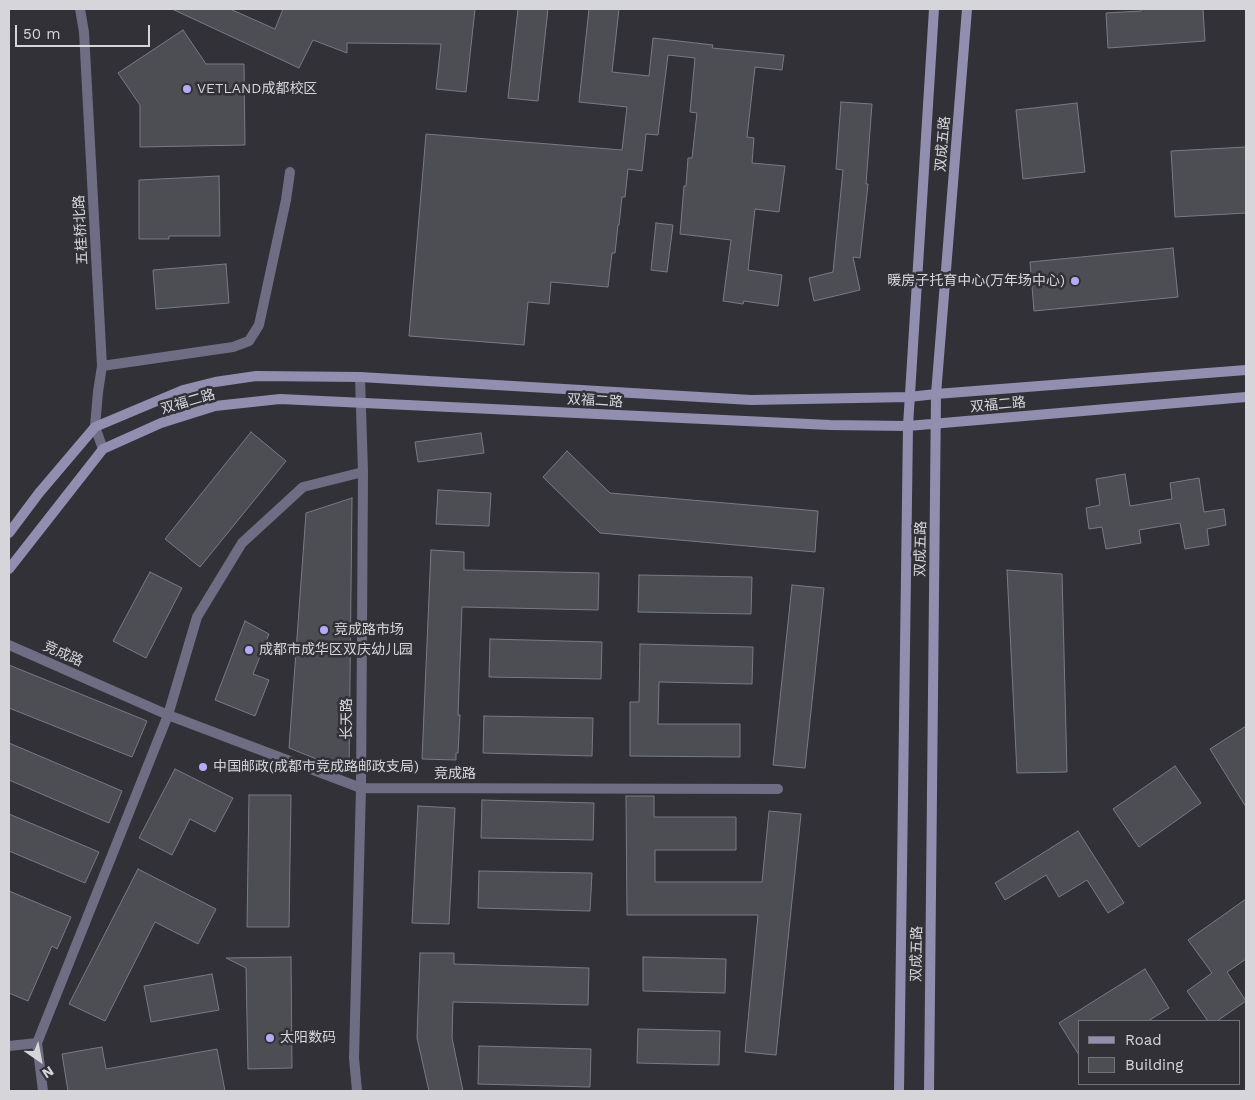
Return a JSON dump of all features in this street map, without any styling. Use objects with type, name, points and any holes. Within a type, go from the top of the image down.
[{"type":"main road","name":"双成五路","points":[[899,1091],[908,426],[934,9]]},
{"type":"main road","name":"双成五路","points":[[929,1091],[936,394],[967,9]]},
{"type":"main road","name":"双福二路","points":[[9,533],[39,493],[95,427],[183,390],[215,382],[256,376],[360,377],[751,400],[909,397],[1246,370]]},
{"type":"main road","name":"双福二路","points":[[9,569],[103,449],[161,423],[215,406],[280,399],[820,425],[908,426],[1246,397]]},
{"type":"street","name":"五桂桥北路","points":[[80,9],[84,32],[102,366],[95,427],[103,449]]},
{"type":"street","points":[[102,366],[233,347],[249,342],[259,325],[286,200],[290,172]]},
{"type":"street","name":"长天路","points":[[357,1091],[354,1058],[361,788],[363,472],[360,377]]},
{"type":"street","points":[[43,1091],[37,1043],[168,716],[197,617],[242,542],[303,487],[363,472]]},
{"type":"street","name":"竞成路","points":[[9,645],[168,716],[361,788],[778,789]]},
{"type":"street","points":[[9,1046],[37,1043]]},
{"type":"building","points":[[172,9],[230,9],[275,29],[283,9],[475,9],[466,92],[436,89],[441,44],[347,43],[347,53],[313,40],[299,68]]},
{"type":"building","points":[[518,9],[548,9],[538,101],[508,98]]},
{"type":"building","points":[[589,9],[619,9],[612,72],[649,76],[653,38],[713,45],[712,48],[784,55],[782,70],[755,67],[747,137],[754,138],[752,163],[785,166],[779,212],[755,209],[748,270],[782,275],[778,306],[744,301],[743,304],[723,301],[731,240],[680,234],[684,186],[686,186],[688,158],[692,158],[697,113],[690,112],[695,58],[668,55],[658,135],[646,134],[642,171],[628,169],[625,197],[622,197],[615,253],[612,253],[608,287],[551,282],[549,304],[528,302],[524,345],[409,336],[426,134],[622,150],[627,107],[579,102]]},
{"type":"building","points":[[1141,9],[1203,9],[1205,41],[1108,48],[1106,13],[1141,11]]},
{"type":"building","name":"VETLAND成都校区","points":[[183,30],[206,64],[244,64],[245,145],[140,147],[140,105],[118,73]]},
{"type":"building","points":[[841,102],[872,104],[866,184],[868,184],[860,258],[853,257],[860,290],[814,301],[809,278],[833,272],[843,170],[836,169]]},
{"type":"building","points":[[1077,103],[1085,172],[1023,179],[1016,110]]},
{"type":"building","points":[[1246,147],[1246,213],[1175,217],[1171,151]]},
{"type":"building","points":[[219,176],[220,236],[169,236],[169,239],[139,239],[139,180]]},
{"type":"building","points":[[656,223],[673,225],[667,272],[651,270]]},
{"type":"building","points":[[1173,248],[1178,297],[1034,311],[1030,262]]},
{"type":"building","points":[[226,264],[229,303],[156,309],[153,270]]},
{"type":"building","points":[[251,432],[286,461],[200,567],[165,539]]},
{"type":"building","points":[[481,433],[484,453],[418,462],[415,442]]},
{"type":"building","points":[[567,451],[610,493],[818,511],[815,552],[600,533],[543,477]]},
{"type":"building","points":[[1125,474],[1130,506],[1172,499],[1170,483],[1199,478],[1204,512],[1224,509],[1226,525],[1207,529],[1209,545],[1185,549],[1180,523],[1139,530],[1141,543],[1106,549],[1102,527],[1089,529],[1086,508],[1100,505],[1096,479]]},
{"type":"building","points":[[438,490],[491,493],[489,526],[436,524]]},
{"type":"building","name":"竞成路市场","points":[[352,498],[349,772],[289,748],[306,513]]},
{"type":"building","points":[[431,550],[464,552],[464,570],[599,573],[598,610],[462,607],[458,715],[460,715],[456,760],[422,759]]},
{"type":"building","points":[[1007,570],[1062,574],[1067,772],[1017,773]]},
{"type":"building","points":[[150,572],[182,588],[146,658],[113,641]]},
{"type":"building","points":[[639,575],[752,577],[751,614],[638,612]]},
{"type":"building","points":[[792,585],[824,588],[805,768],[773,765]]},
{"type":"building","name":"成都市成华区双庆幼儿园","points":[[245,621],[269,634],[253,674],[269,680],[255,716],[215,700]]},
{"type":"building","points":[[490,639],[602,642],[601,679],[489,677]]},
{"type":"building","points":[[640,644],[753,647],[752,684],[659,682],[658,724],[740,724],[740,757],[630,756],[630,702],[639,702]]},
{"type":"building","points":[[9,665],[147,721],[132,757],[9,708]]},
{"type":"building","points":[[484,716],[593,718],[592,756],[483,753]]},
{"type":"building","points":[[1246,726],[1246,807],[1210,749]]},
{"type":"building","points":[[9,743],[122,791],[109,823],[9,780]]},
{"type":"building","points":[[1175,766],[1201,803],[1139,847],[1113,809]]},
{"type":"building","points":[[175,769],[233,798],[215,832],[190,819],[172,855],[139,838]]},
{"type":"building","points":[[249,795],[291,795],[289,927],[247,927]]},
{"type":"building","points":[[626,796],[654,796],[654,817],[736,817],[736,850],[655,850],[655,882],[762,882],[769,811],[801,814],[776,1055],[745,1052],[758,915],[627,915]]},
{"type":"building","points":[[482,800],[594,803],[593,840],[481,838]]},
{"type":"building","points":[[418,806],[455,808],[449,924],[412,923]]},
{"type":"building","points":[[9,814],[99,852],[85,883],[9,851]]},
{"type":"building","points":[[1078,831],[1124,903],[1108,913],[1087,880],[1059,897],[1046,875],[1005,900],[995,883]]},
{"type":"building","points":[[138,869],[216,909],[198,944],[155,922],[105,1021],[69,1004]]},
{"type":"building","points":[[479,871],[592,873],[590,911],[478,908]]},
{"type":"building","points":[[9,891],[71,917],[57,949],[52,946],[28,1001],[9,993]]},
{"type":"building","points":[[1246,899],[1246,959],[1227,972],[1246,1001],[1218,1020],[1207,1020],[1187,991],[1212,973],[1188,940]]},
{"type":"building","points":[[420,953],[454,953],[454,964],[589,968],[588,1005],[453,1002],[452,1038],[463,1091],[429,1091],[417,1038]]},
{"type":"building","points":[[291,957],[292,1068],[248,1069],[246,968],[226,958]]},
{"type":"building","points":[[643,957],[726,959],[725,993],[643,991]]},
{"type":"building","points":[[1145,969],[1169,1008],[1150,1020],[1078,1020],[1078,1053],[1059,1023]]},
{"type":"building","points":[[212,974],[219,1010],[151,1022],[144,986]]},
{"type":"building","points":[[638,1029],[720,1031],[719,1065],[637,1063]]},
{"type":"building","points":[[479,1046],[591,1049],[590,1087],[478,1084]]},
{"type":"building","points":[[102,1047],[106,1069],[217,1049],[225,1091],[68,1091],[62,1054]]},
{"type":"place","name":"VETLAND成都校区","points":[[187,89]]},
{"type":"place","name":"暖房子托育中心(万年场中心)","points":[[1075,281]]},
{"type":"place","name":"竞成路市场","points":[[324,630]]},
{"type":"place","name":"成都市成华区双庆幼儿园","points":[[249,650]]},
{"type":"place","name":"中国邮政(成都市竞成路邮政支局)","points":[[203,767]]},
{"type":"place","name":"太阳数码","points":[[270,1038]]}]
